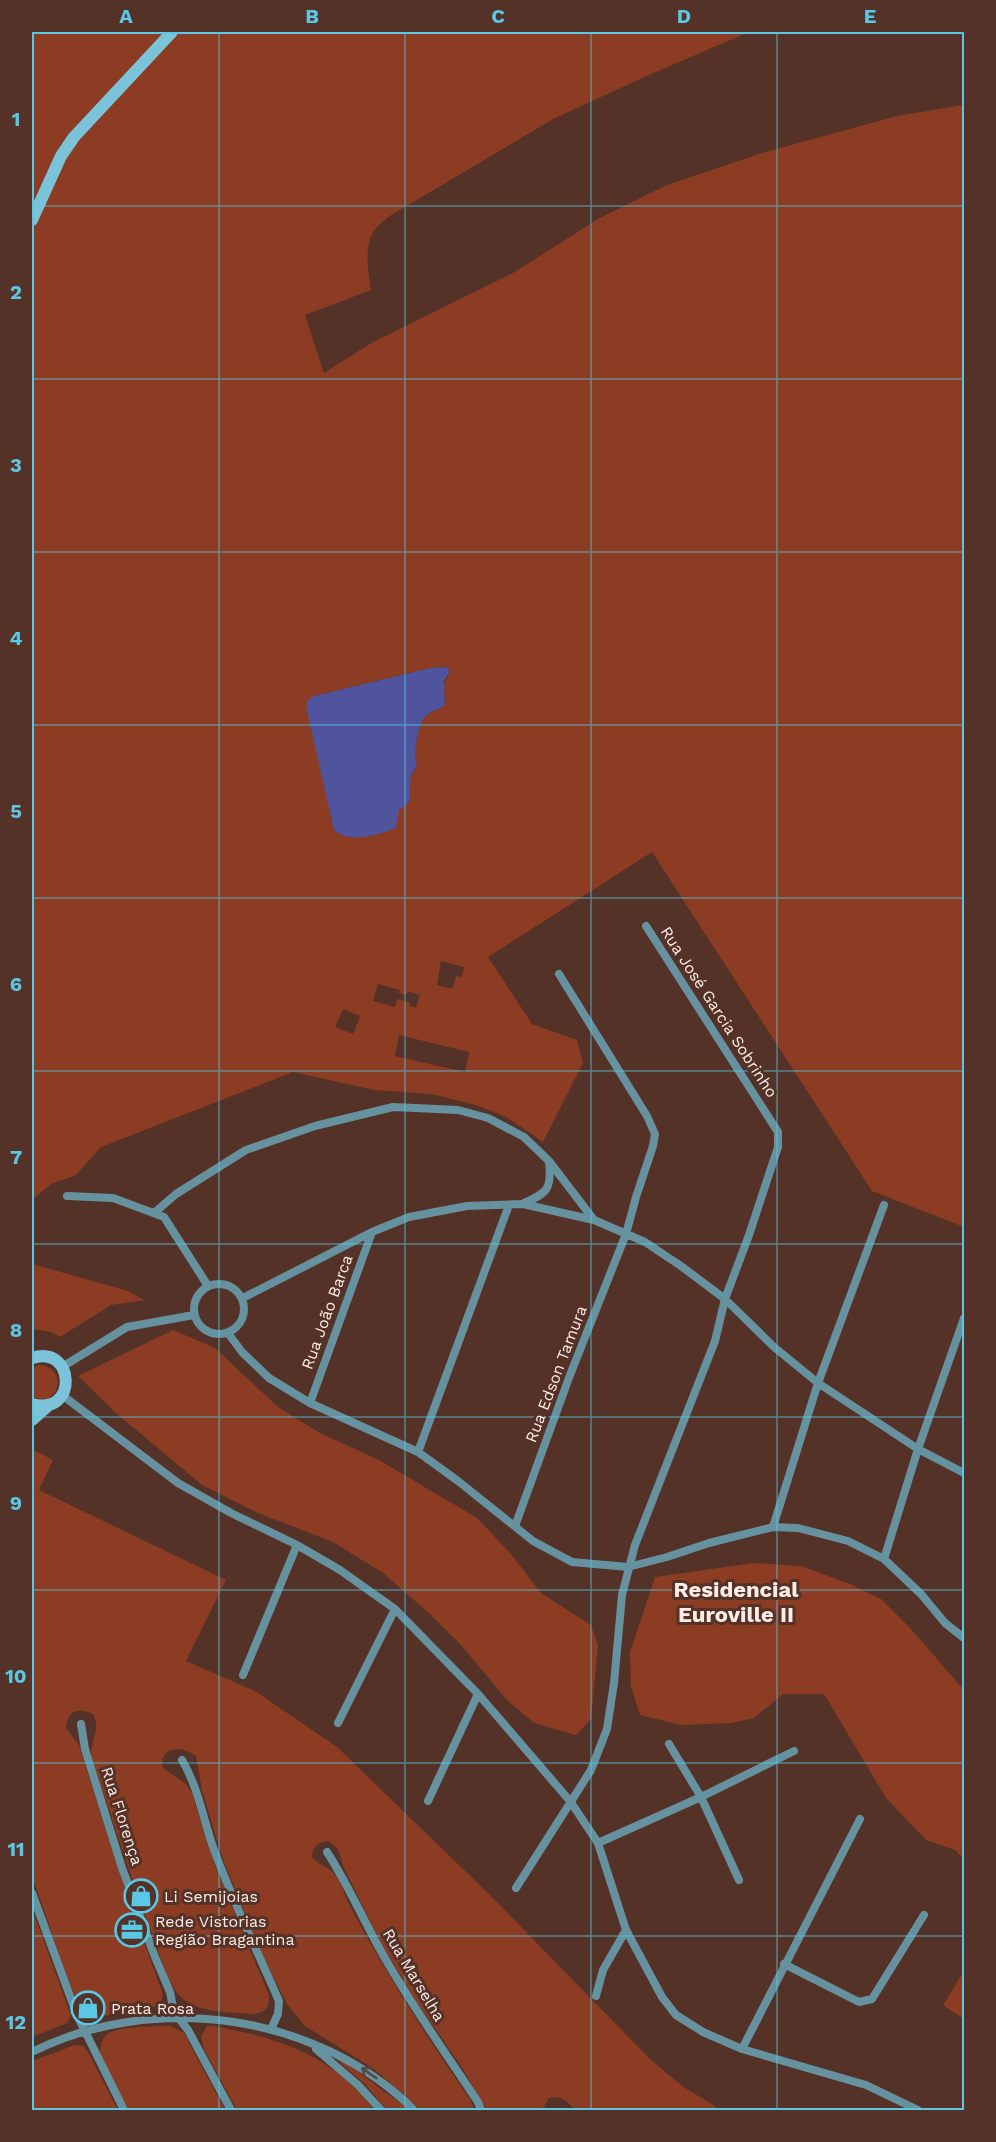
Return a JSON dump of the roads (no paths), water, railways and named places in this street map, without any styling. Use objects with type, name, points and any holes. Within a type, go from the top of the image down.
[{"type":"street","points":[[32,220],[61,156],[74,137],[172,32]]},
{"type":"street","name":"Rua José Garcia Sobrinho","points":[[516,1888],[591,1770],[607,1729],[614,1683],[622,1595],[628,1567],[715,1341],[725,1299],[778,1147],[778,1132],[646,926]]},
{"type":"street","name":"Rua Edson Tamura","points":[[515,1526],[570,1376],[626,1234],[655,1134],[647,1116],[559,974]]},
{"type":"street","points":[[154,1213],[176,1194],[246,1150],[315,1126],[393,1107],[458,1110],[488,1118],[524,1137],[549,1161],[594,1220]]},
{"type":"street","points":[[523,1204],[542,1196],[551,1180],[549,1161]]},
{"type":"street","points":[[67,1197],[113,1198],[164,1218],[208,1286]]},
{"type":"street","points":[[243,1298],[372,1232],[421,1214],[467,1206],[523,1204],[594,1220],[645,1242],[681,1266],[725,1299],[774,1347],[818,1383],[918,1449],[964,1473]]},
{"type":"street","points":[[418,1452],[508,1205]]},
{"type":"street","points":[[773,1527],[818,1383],[884,1205]]},
{"type":"street","name":"Rua João Barca","points":[[310,1403],[372,1232]]},
{"type":"street","points":[[224,1284],[243,1298],[244,1315],[241,1323],[228,1334],[211,1334],[203,1329],[194,1315],[195,1301],[208,1286],[224,1284]]},
{"type":"street","points":[[62,1367],[127,1327],[194,1315]]},
{"type":"street","points":[[884,1559],[918,1449],[964,1318]]},
{"type":"street","points":[[228,1334],[242,1352],[269,1378],[310,1403],[418,1452],[533,1541],[572,1562],[628,1567],[773,1527],[798,1528],[848,1541],[884,1559],[921,1594],[945,1623],[964,1638]]},
{"type":"street","points":[[32,1359],[41,1356],[49,1357],[62,1367],[66,1381],[62,1395],[32,1420]]},
{"type":"street","points":[[62,1395],[178,1483],[231,1513],[297,1545],[340,1570],[395,1609],[478,1694],[570,1801],[598,1843],[626,1930],[662,1997],[676,2015],[703,2032],[742,2049],[866,2085],[918,2110]]},
{"type":"street","points":[[32,1404],[51,1404]]},
{"type":"street","points":[[243,1675],[297,1545]]},
{"type":"street","points":[[338,1723],[395,1609]]},
{"type":"street","points":[[428,1801],[478,1694]]},
{"type":"street","name":"Rua Florença","points":[[81,1724],[85,1749],[122,1868],[170,1992],[172,2007],[188,2030],[231,2110]]},
{"type":"street","points":[[669,1744],[702,1797],[739,1880]]},
{"type":"street","points":[[598,1843],[702,1797],[794,1751]]},
{"type":"street","points":[[182,1760],[192,1777],[213,1846],[244,1925],[279,2001],[278,2014],[271,2029]]},
{"type":"street","points":[[742,2049],[860,1819]]},
{"type":"street","name":"Rua Marselha","points":[[327,1852],[406,1994],[478,2102],[481,2110]]},
{"type":"street","points":[[32,1893],[77,2015],[124,2110]]},
{"type":"street","points":[[784,1964],[859,2002],[872,1999],[924,1915]]},
{"type":"street","points":[[596,1996],[603,1970],[626,1930]]},
{"type":"street","points":[[32,2052],[49,2043],[109,2025],[177,2017],[223,2020],[271,2029],[345,2057],[386,2085],[414,2110]]},
{"type":"street","points":[[308,2043],[342,2071],[381,2110]]},
{"type":"water","points":[[447,667],[450,672],[444,681],[445,705],[427,715],[422,721],[416,749],[417,767],[410,779],[409,802],[399,810],[396,828],[364,837],[348,837],[334,830],[307,711],[307,701],[314,696],[430,668]]},
{"type":"place","name":"Li Semijoias","points":[[141,1896]]},
{"type":"place","name":"Rede Vistorias Região Bragantina","points":[[132,1930]]},
{"type":"place","name":"Prata Rosa","points":[[88,2008]]},
{"type":"district","name":"Residencial Euroville II","points":[[736,1602]]}]
